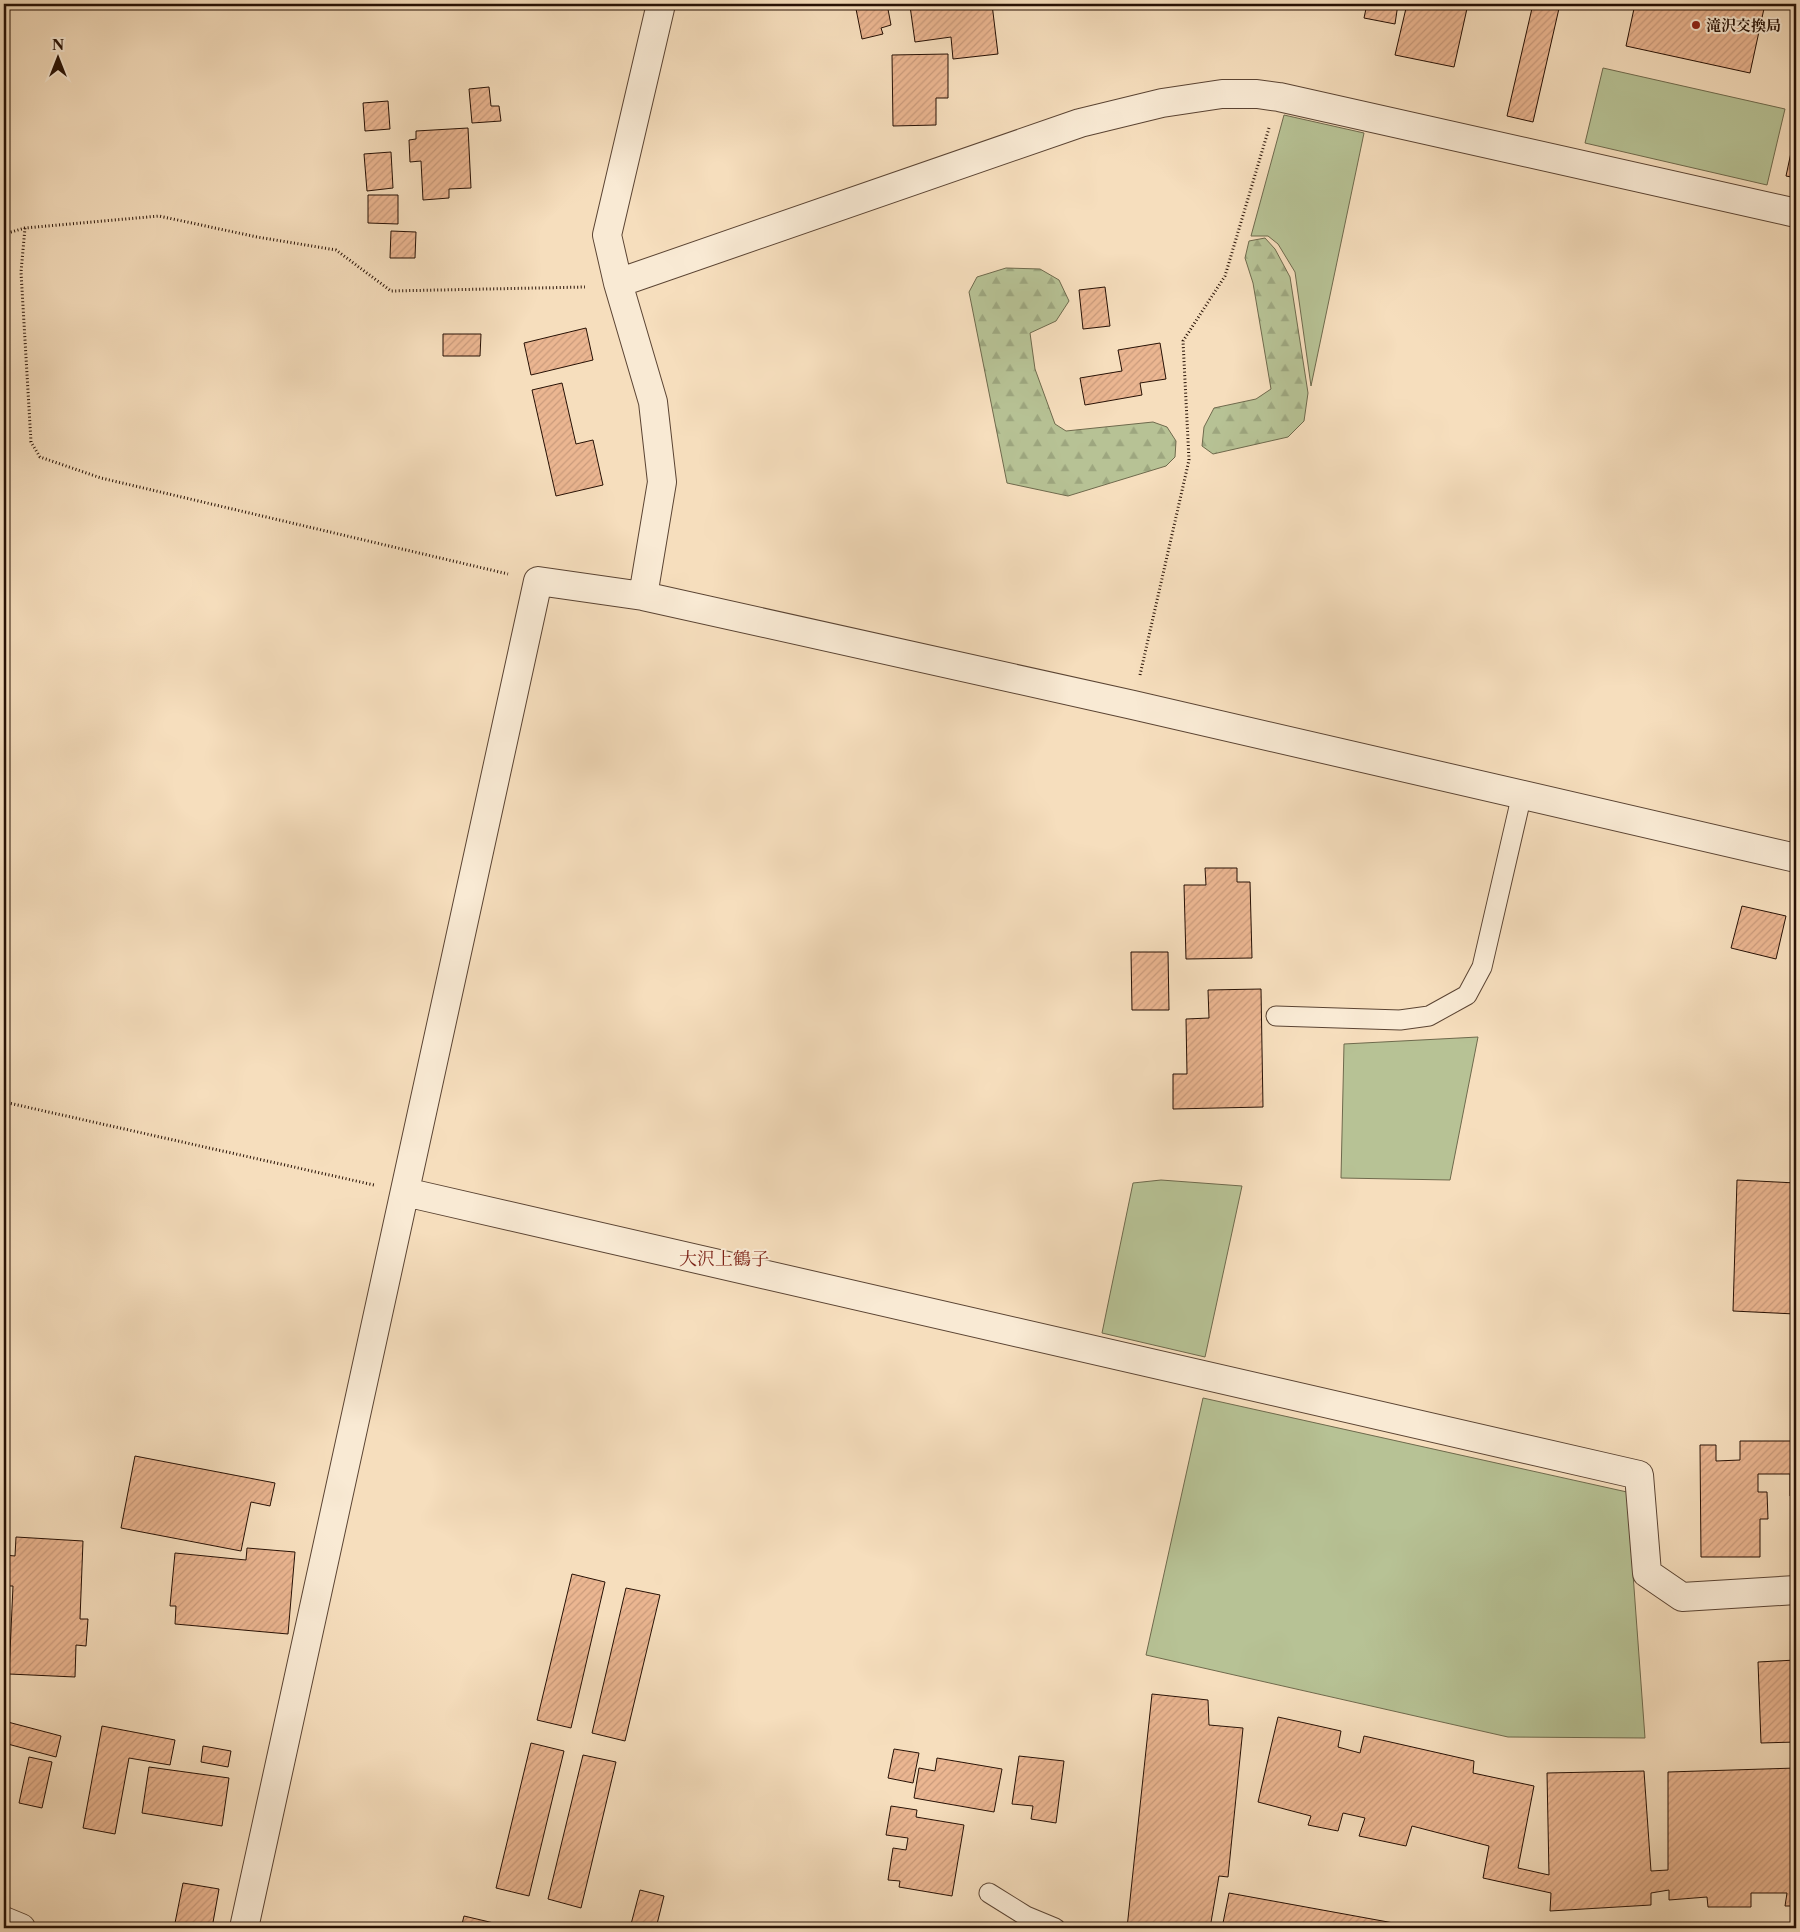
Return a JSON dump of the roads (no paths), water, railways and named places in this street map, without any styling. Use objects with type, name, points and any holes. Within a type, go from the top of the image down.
[{"type":"street","points":[[643,596],[662,482],[653,402],[618,283],[607,235],[661,4]]},
{"type":"street","points":[[618,283],[1080,123],[1162,103],[1222,94],[1257,94],[1279,97],[1796,213]]},
{"type":"street","points":[[244,1928],[538,581],[643,596],[1133,705],[1796,858]]},
{"type":"street","points":[[405,1192],[1638,1475],[1647,1573],[1682,1597],[1796,1590]]},
{"type":"street","points":[[4,1921],[21,1928]]},
{"type":"lane","points":[[1276,1016],[1400,1020],[1429,1016],[1467,995],[1482,966],[1522,794]]},
{"type":"lane","points":[[989,1893],[1026,1916],[1055,1928]]},
{"type":"place","name":"滝沢交換局","points":[[1696,25]]},
{"type":"district","name":"大沢上鶴子","points":[[724,1259]]}]
